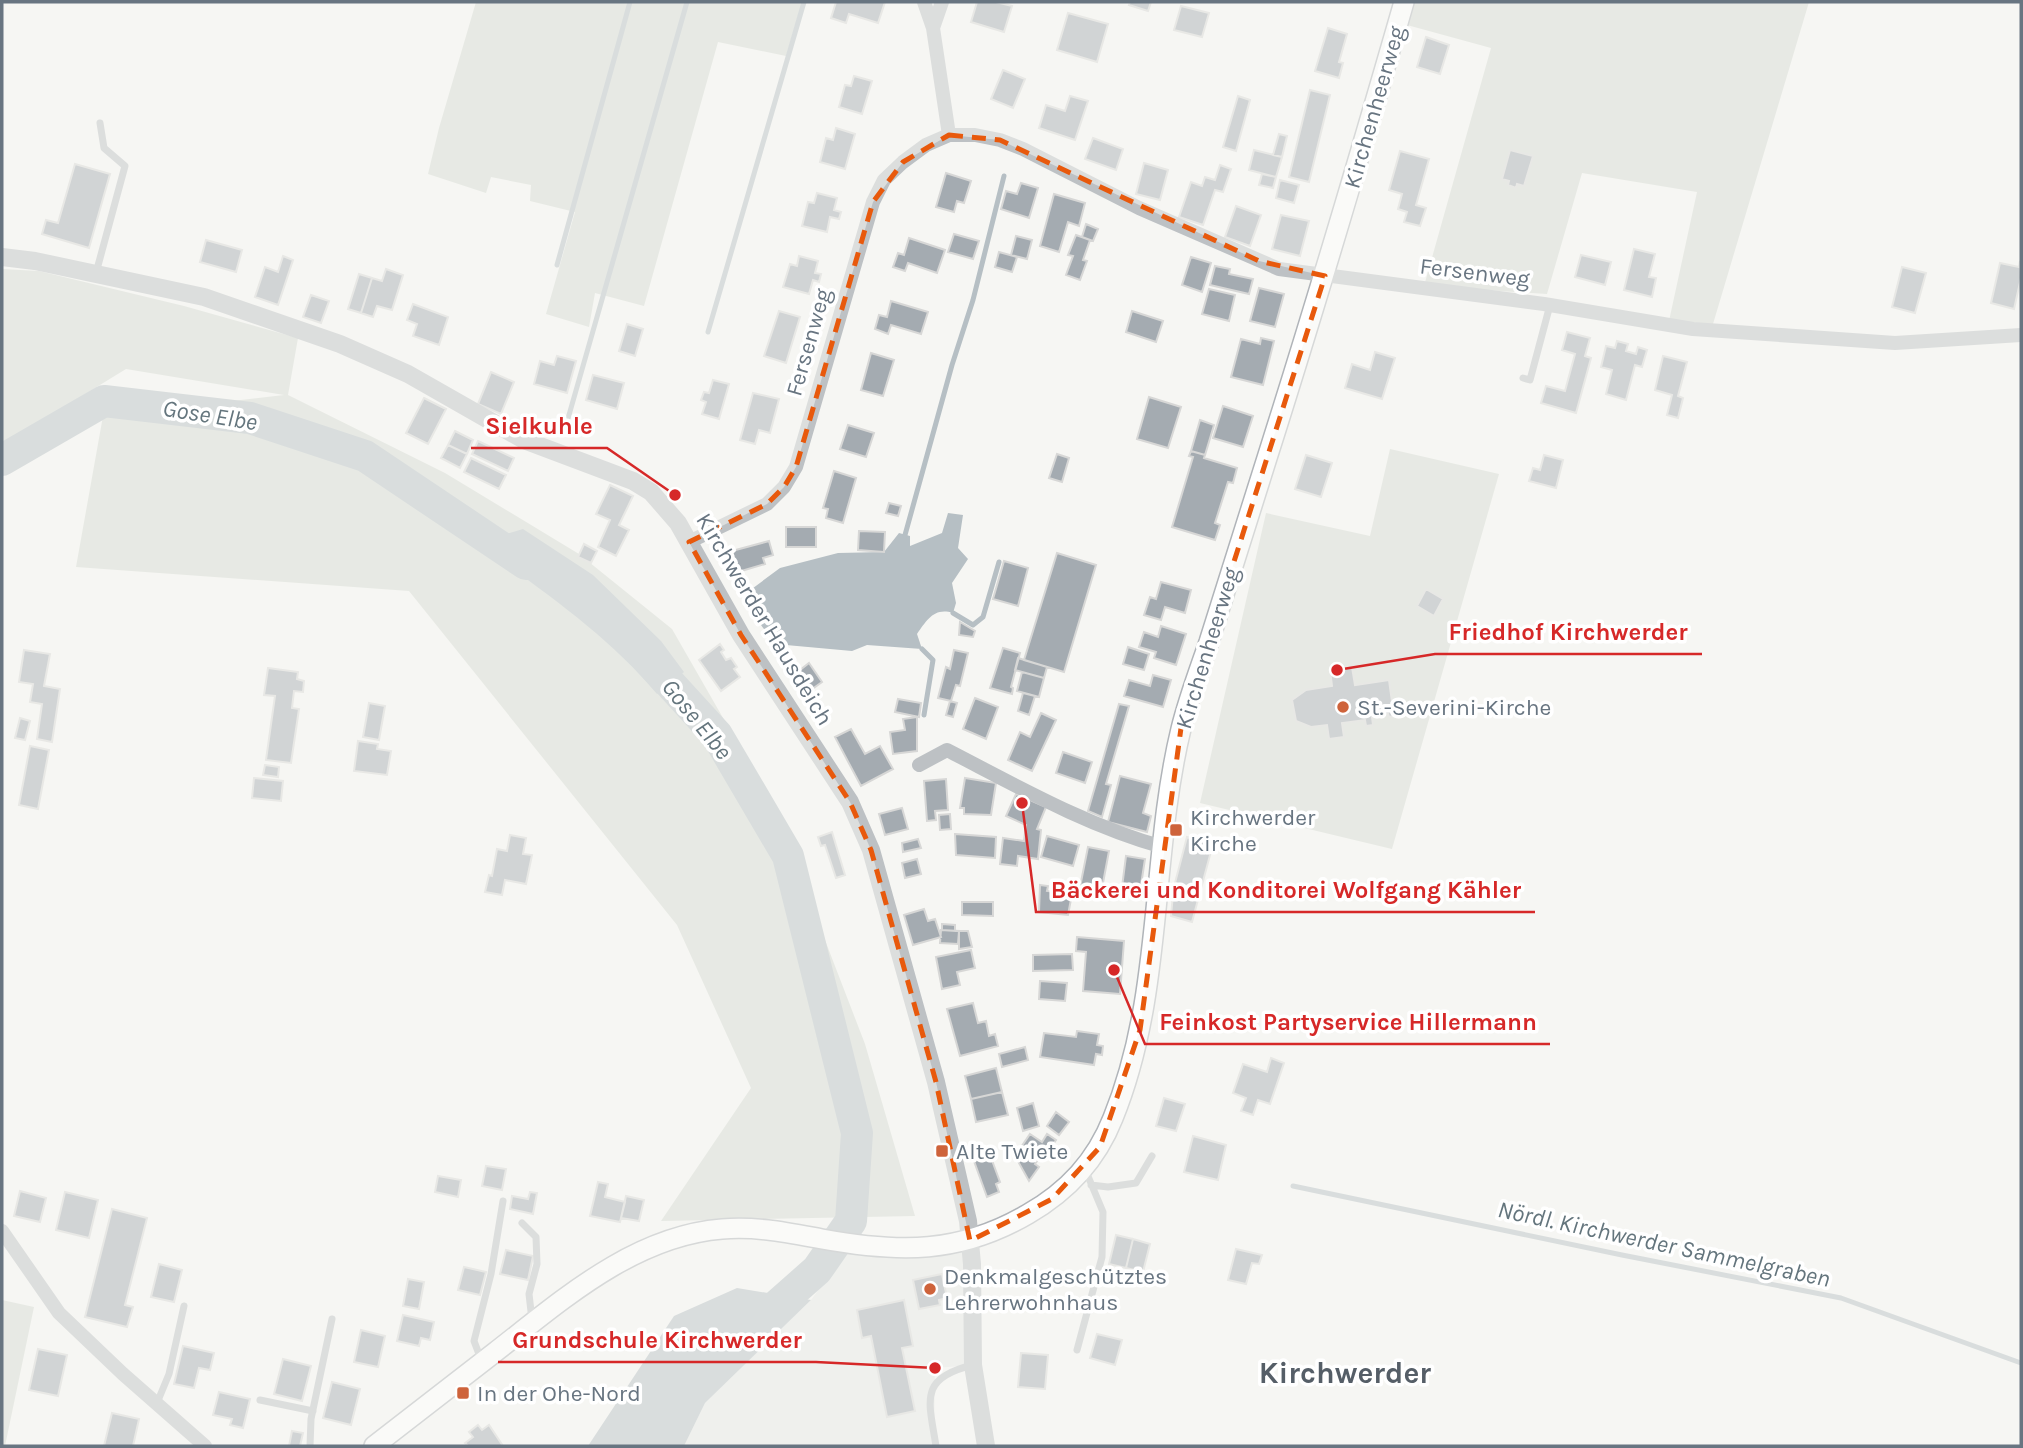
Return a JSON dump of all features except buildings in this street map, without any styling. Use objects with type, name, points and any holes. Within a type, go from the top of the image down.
[{"type":"main road","name":"Kirchenheerweg","points":[[374,1446],[578,1289],[622,1261],[654,1245],[720,1229],[780,1230],[852,1244],[923,1248],[970,1241],[1029,1214],[1070,1185],[1088,1177],[1127,1081],[1140,1030],[1153,954],[1163,847],[1181,728],[1325,276],[1404,2]]},
{"type":"street","points":[[924,2],[933,28],[949,135]]},
{"type":"street","points":[[933,28],[942,2]]},
{"type":"street","name":"Fersenweg","points":[[689,542],[767,504],[784,488],[796,467],[873,202],[884,180],[903,162],[926,145],[949,135],[975,135],[1011,144],[1139,208],[1279,269],[1550,305],[1693,329],[1895,343],[2021,335]]},
{"type":"street","name":"Kirchwerder Hausdeich","points":[[2,257],[35,261],[204,297],[299,328],[380,360],[435,388],[524,440],[633,481],[651,492],[666,507],[689,542],[741,635],[850,802],[871,850],[936,1082],[968,1221],[972,1365],[986,1446]]},
{"type":"street","points":[[919,765],[947,750],[1054,804],[1129,837],[1163,847]]},
{"type":"street","points":[[2,1231],[59,1313],[205,1446]]},
{"type":"lane","points":[[96,274],[125,166],[104,148],[100,123]]},
{"type":"lane","points":[[1523,378],[1530,380],[1550,305]]},
{"type":"lane","points":[[1088,1177],[1108,1187],[1136,1183],[1152,1156]]},
{"type":"lane","points":[[1077,1350],[1102,1257],[1102,1212],[1088,1177]]},
{"type":"lane","points":[[482,1362],[474,1342],[491,1274],[503,1201]]},
{"type":"lane","points":[[522,1223],[536,1237],[537,1264],[529,1294],[532,1324]]},
{"type":"lane","points":[[156,1404],[169,1374],[184,1306]]},
{"type":"lane","points":[[310,1446],[313,1411],[332,1319]]},
{"type":"lane","points":[[936,1446],[931,1410],[932,1390],[948,1372],[972,1365]]},
{"type":"lane","points":[[260,1400],[313,1411]]},
{"type":"highlighted area","points":[[949,135],[1000,140],[1259,261],[1325,276],[1181,728],[1140,1030],[1100,1147],[1052,1199],[970,1241],[936,1082],[871,850],[850,802],[741,635],[689,542],[767,504],[784,487],[796,467],[873,202],[903,162]]},
{"type":"shaded area","points":[[476,2],[802,2],[786,56],[718,42],[644,306],[595,293],[589,327],[546,314],[575,212],[530,201],[531,185],[491,177],[486,193],[428,174]]},
{"type":"shaded area","points":[[1414,2],[1809,2],[1713,324],[1669,321],[1697,192],[1582,173],[1547,294],[1424,286],[1491,48],[1407,25]]},
{"type":"shaded area","points":[[2,269],[39,271],[184,306],[298,338],[288,395],[445,473],[579,554],[672,629],[773,805],[865,1044],[915,1216],[661,1221],[751,1088],[677,925],[409,591],[76,567],[103,416],[284,395],[126,369],[2,445]]},
{"type":"shaded area","points":[[1390,449],[1499,474],[1392,849],[1200,803],[1266,513],[1370,536]]},
{"type":"shaded area","points":[[948,513],[963,515],[958,548],[968,559],[952,583],[956,603],[953,613],[936,613],[917,634],[922,649],[867,645],[852,651],[773,642],[747,605],[745,594],[780,568],[838,553],[884,552],[899,533],[910,536],[910,546],[942,533]]},
{"type":"shaded area","points":[[523,529],[593,575],[661,641],[684,672],[657,694],[595,632],[477,543]]},
{"type":"shaded area","points":[[970,1241],[973,1365],[935,1368],[936,1446],[684,1446],[705,1403],[811,1300],[852,1244]]},
{"type":"shaded area","points":[[737,1288],[811,1300],[705,1403],[684,1446],[588,1446],[674,1316]]},
{"type":"shaded area","points":[[2,1300],[34,1307],[5,1446],[2,1446]]},
{"type":"waterway","points":[[557,265],[630,2]]},
{"type":"waterway","points":[[567,422],[687,2]]},
{"type":"waterway","points":[[708,332],[804,2]]},
{"type":"waterway","points":[[905,535],[952,365],[973,300],[1004,176]]},
{"type":"waterway","name":"Gose Elbe","points":[[2,460],[104,401],[250,418],[365,456],[526,564]]},
{"type":"waterway","points":[[953,613],[973,625],[983,617],[999,562]]},
{"type":"waterway","points":[[922,649],[933,660],[924,715]]},
{"type":"waterway","name":"Gose Elbe","points":[[642,653],[717,735],[788,856],[857,1133],[851,1221],[817,1270],[756,1324]]},
{"type":"waterway","name":"Nördl. Kirchwerder Sammelgraben","points":[[1293,1186],[1841,1298],[2021,1363]]},
{"type":"place","name":"Sielkuhle","points":[[675,495]]},
{"type":"place","name":"Friedhof Kirchwerder","points":[[1337,670]]},
{"type":"place","name":"St.-Severini-Kirche","points":[[1343,707]]},
{"type":"place","name":"Bäckerei und Konditorei Wolfgang Kähler","points":[[1022,803]]},
{"type":"place","name":"Kirchwerder Kirche","points":[[1176,830]]},
{"type":"place","name":"Feinkost Partyservice Hillermann","points":[[1114,970]]},
{"type":"place","name":"Alte Twiete","points":[[942,1151]]},
{"type":"place","name":"Denkmalgeschütztes Lehrerwohnhaus","points":[[930,1289]]},
{"type":"place","name":"Grundschule Kirchwerder","points":[[935,1368]]},
{"type":"place","name":"In der Ohe-Nord","points":[[463,1393]]},
{"type":"district","name":"Kirchwerder","points":[[1345,1373]]}]
